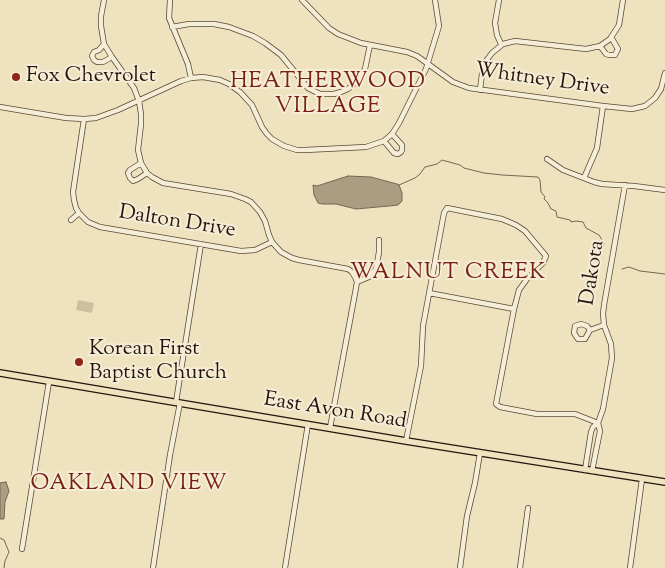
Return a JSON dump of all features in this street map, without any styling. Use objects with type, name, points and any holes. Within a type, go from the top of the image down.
[{"type":"main road","name":"East Avon Road","points":[[0,373],[665,482]]},
{"type":"street","points":[[104,0],[101,16],[104,44],[134,88],[139,100],[141,124],[138,150],[141,163],[147,173],[163,183],[245,198],[256,207],[262,216],[272,242],[281,252],[292,258],[348,269],[352,272],[357,282],[330,428]]},
{"type":"street","points":[[170,0],[169,18],[188,64],[191,78]]},
{"type":"street","name":"Whitney Drive","points":[[302,0],[329,28],[338,34],[353,41],[407,52],[417,56],[453,82],[469,88],[632,109],[645,106],[659,94],[665,73]]},
{"type":"street","points":[[0,107],[73,119],[84,119],[107,114],[191,78],[213,78],[229,84],[240,92],[252,105],[267,134],[278,143],[290,148],[305,150],[366,147],[384,141],[392,134],[428,63],[439,26],[435,0]]},
{"type":"street","points":[[499,0],[495,23],[501,44]]},
{"type":"street","points":[[480,90],[486,61],[501,44],[515,41],[586,49],[600,46],[611,37],[619,25],[623,0]]},
{"type":"street","points":[[172,27],[188,24],[214,24],[254,36],[265,42],[281,56],[308,88],[320,94],[341,92],[356,82],[365,69],[370,45]]},
{"type":"street","points":[[600,46],[606,54],[615,54],[618,49],[611,37]]},
{"type":"street","points":[[104,44],[99,50],[94,52],[92,56],[94,60],[103,62],[112,57]]},
{"type":"street","points":[[584,178],[597,148],[603,106]]},
{"type":"street","points":[[71,220],[79,213],[73,192],[84,119]]},
{"type":"street","points":[[384,141],[394,153],[398,154],[401,152],[402,145],[392,134]]},
{"type":"street","points":[[547,159],[563,170],[594,182],[665,190]]},
{"type":"street","points":[[141,163],[130,170],[128,173],[130,178],[134,181],[138,180],[147,173]]},
{"type":"street","name":"Dakota","points":[[585,470],[591,432],[598,423],[603,409],[612,358],[611,344],[604,325],[603,314],[625,186]]},
{"type":"street","points":[[406,441],[421,366],[423,326],[444,213],[447,208],[502,219],[516,225],[525,231],[546,256],[543,263],[522,284],[519,290],[496,404],[500,407],[538,414],[575,414],[598,423]]},
{"type":"street","name":"Dalton Drive","points":[[79,213],[88,222],[100,227],[242,251],[250,251],[272,242]]},
{"type":"street","points":[[357,282],[369,277],[376,269],[379,240]]},
{"type":"street","points":[[153,568],[201,244]]},
{"type":"street","points":[[429,292],[514,309]]},
{"type":"street","points":[[590,330],[604,325]]},
{"type":"street","points":[[22,548],[49,382]]},
{"type":"street","name":"Dakota","points":[[592,471],[600,431],[598,423]]},
{"type":"street","points":[[285,568],[308,424]]},
{"type":"street","points":[[460,568],[467,516],[480,453]]},
{"type":"street","points":[[630,568],[642,479]]},
{"type":"street","points":[[520,568],[528,508]]},
{"type":"shaded area","points":[[348,176],[371,177],[397,184],[402,193],[402,201],[398,205],[356,209],[336,204],[318,203],[314,195],[313,185],[317,186]]},
{"type":"shaded area","points":[[78,300],[94,303],[92,313],[76,310]]},
{"type":"shaded area","points":[[6,482],[9,491],[5,502],[4,519],[0,519],[0,483]]},
{"type":"waterway","points":[[399,185],[415,178],[425,167],[437,164],[442,160],[484,173],[538,177],[544,199],[551,209],[556,211],[557,217],[570,220],[571,222],[583,222],[586,228],[599,235],[604,243],[602,256]]},
{"type":"waterway","points":[[622,269],[629,267],[640,271],[665,274]]},
{"type":"waterway","points":[[0,538],[4,540],[9,552],[4,568]]},
{"type":"place","name":"Fox Chevrolet","points":[[16,77]]},
{"type":"place","name":"Korean First Baptist Church","points":[[79,362]]},
{"type":"district","name":"HEATHERWOOD VILLAGE","points":[[328,96]]},
{"type":"district","name":"WALNUT CREEK","points":[[448,274]]},
{"type":"district","name":"OAKLAND VIEW","points":[[129,485]]}]
